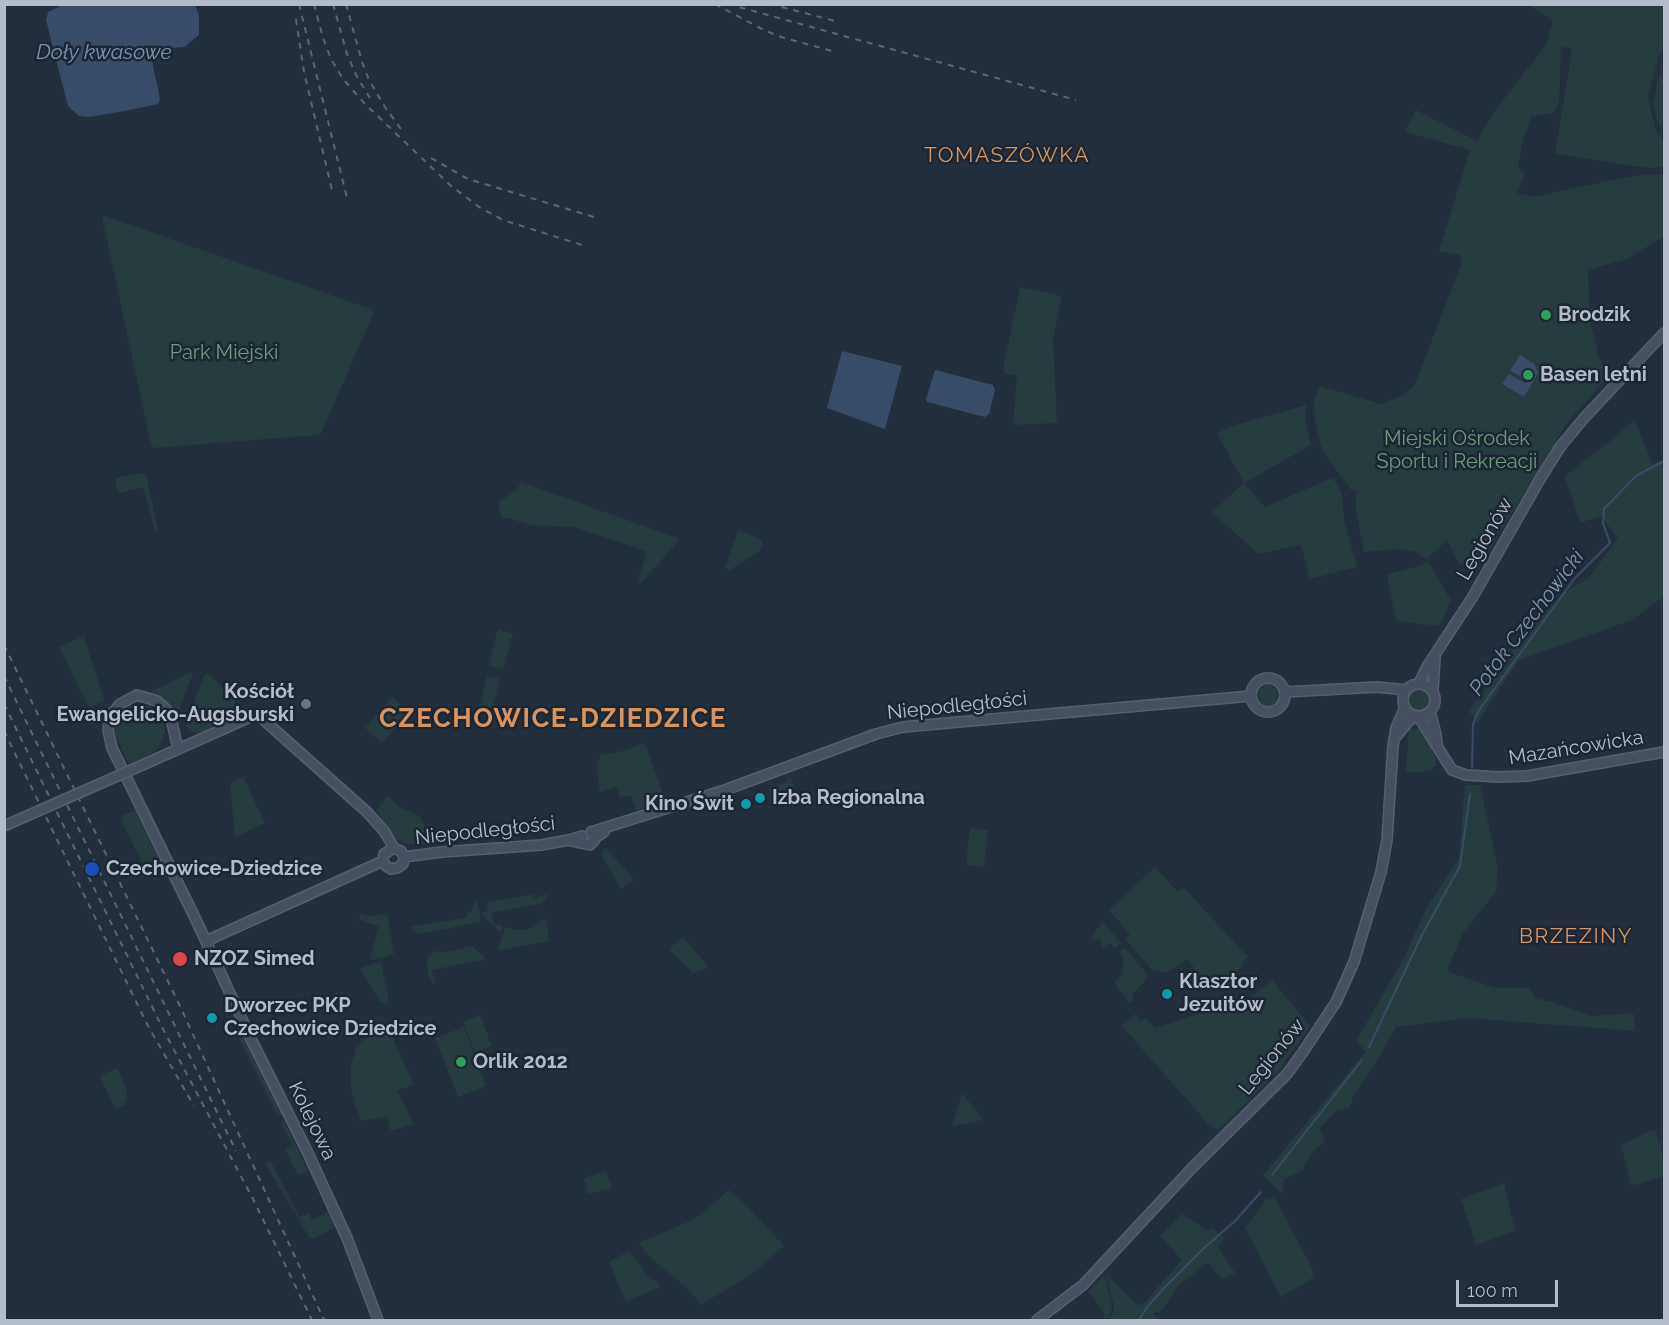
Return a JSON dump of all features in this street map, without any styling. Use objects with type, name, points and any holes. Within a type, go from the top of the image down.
[{"type":"street","name":"Legionów","points":[[1419,683],[1428,665],[1472,598],[1560,447],[1584,417],[1665,333]]},
{"type":"street","name":"Legionów","points":[[1433,690],[1435,657]]},
{"type":"street","points":[[1267,678],[1278,681],[1285,692],[1281,707],[1270,712],[1258,710],[1251,696],[1256,683],[1267,678]]},
{"type":"street","points":[[1395,738],[1408,722],[1430,712],[1436,699],[1429,686],[1419,683],[1406,690],[1404,704]]},
{"type":"street","points":[[1285,692],[1377,687],[1406,690]]},
{"type":"street","points":[[1368,688],[1396,697],[1408,711],[1417,716]]},
{"type":"street","name":"Kolejowa","points":[[178,749],[171,718],[166,708],[157,701],[137,695],[120,704],[109,720],[109,739],[341,1225],[378,1320]]},
{"type":"street","name":"Niepodległości","points":[[388,854],[388,868],[394,869],[402,864],[404,857],[587,837],[611,826],[759,778],[876,734],[903,727],[1251,696]]},
{"type":"street","name":"Legionów","points":[[1037,1320],[1083,1285],[1192,1168],[1280,1081],[1323,1024],[1354,962],[1381,873],[1387,840],[1391,760],[1396,728],[1404,704]]},
{"type":"street","name":"Mazańcowicka","points":[[1430,712],[1437,734],[1437,745]]},
{"type":"street","points":[[4,826],[257,714],[367,812],[384,831],[388,854]]},
{"type":"street","name":"Mazańcowicka","points":[[1417,716],[1452,770],[1466,776],[1527,776],[1665,752]]},
{"type":"street","points":[[206,941],[388,854],[401,851],[404,857]]},
{"type":"green space","name":"Miejski Ośrodek Sportu i Rekreacji","points":[[1529,5],[1664,5],[1664,49],[1660,52],[1648,97],[1656,130],[1664,142],[1664,167],[1648,168],[1555,154],[1572,50],[1561,46],[1559,102],[1553,113],[1531,117],[1523,140],[1518,166],[1525,173],[1517,193],[1534,197],[1640,175],[1664,174],[1664,236],[1627,259],[1588,270],[1590,321],[1599,358],[1610,374],[1567,423],[1477,570],[1470,571],[1458,562],[1447,540],[1427,559],[1451,601],[1439,626],[1396,621],[1387,574],[1422,565],[1427,560],[1416,552],[1400,549],[1364,552],[1356,510],[1358,491],[1351,490],[1322,450],[1315,422],[1314,402],[1319,386],[1381,404],[1404,395],[1415,384],[1461,265],[1460,255],[1439,251],[1470,150],[1404,132],[1416,110],[1477,141],[1494,112],[1546,45],[1553,20]]},
{"type":"green space","points":[[1664,67],[1664,133],[1656,117],[1654,105],[1657,83]]},
{"type":"green space","name":"Park Miejski","points":[[105,216],[371,309],[374,312],[321,433],[155,448],[151,445],[102,217]]},
{"type":"green space","points":[[1020,287],[1062,296],[1053,339],[1057,423],[1013,425],[1017,376],[1005,374],[1003,369]]},
{"type":"green space","points":[[1306,405],[1305,418],[1311,445],[1244,483],[1217,433],[1232,426]]},
{"type":"green space","points":[[1634,420],[1653,464],[1664,459],[1664,596],[1632,620],[1519,660],[1477,723],[1469,711],[1526,631],[1565,592],[1589,578],[1618,538],[1601,516],[1580,523],[1565,476]]},
{"type":"green space","points":[[141,473],[146,475],[158,530],[155,531],[143,487],[119,493],[116,489],[116,478]]},
{"type":"green space","points":[[1332,478],[1342,494],[1344,520],[1357,567],[1310,579],[1301,545],[1258,554],[1212,512],[1244,483],[1265,507]]},
{"type":"green space","points":[[521,482],[680,539],[642,582],[637,584],[646,555],[644,550],[573,527],[531,525],[508,518],[502,519],[498,502],[517,490]]},
{"type":"green space","points":[[738,530],[757,537],[762,541],[762,545],[759,551],[730,570],[725,568]]},
{"type":"green space","points":[[498,629],[513,634],[503,670],[489,665]]},
{"type":"green space","points":[[84,636],[104,700],[89,708],[59,647]]},
{"type":"green space","points":[[191,672],[193,674],[176,717],[166,702],[149,693]]},
{"type":"green space","points":[[208,673],[235,701],[235,718],[200,733],[191,732],[186,722],[204,676]]},
{"type":"green space","points":[[487,676],[500,679],[489,720],[485,718],[480,707]]},
{"type":"green space","points":[[1268,682],[1277,686],[1281,695],[1277,704],[1268,708],[1259,704],[1255,695],[1259,686]]},
{"type":"green space","points":[[1420,687],[1425,688],[1431,694],[1431,704],[1425,710],[1420,711],[1415,710],[1409,704],[1408,699],[1409,694],[1415,688]]},
{"type":"green space","points":[[392,697],[409,712],[382,743],[365,728]]},
{"type":"green space","points":[[135,704],[152,707],[161,715],[165,733],[159,747],[153,753],[129,764],[114,729],[122,711]]},
{"type":"green space","points":[[1409,729],[1424,730],[1436,760],[1436,765],[1431,771],[1408,773],[1406,771]]},
{"type":"green space","points":[[645,743],[665,800],[636,810],[631,795],[620,797],[617,786],[600,792],[597,769],[600,755],[622,751]]},
{"type":"green space","points":[[790,776],[797,794],[773,801],[769,788],[787,781],[787,777]]},
{"type":"green space","points":[[243,777],[265,823],[235,837],[230,783]]},
{"type":"green space","points":[[1465,785],[1480,785],[1498,869],[1496,892],[1462,934],[1447,971],[1494,988],[1530,988],[1534,998],[1553,1002],[1590,1016],[1633,1013],[1636,1031],[1467,1018],[1396,1027],[1354,1095],[1349,1108],[1337,1110],[1319,1129],[1325,1141],[1310,1155],[1302,1171],[1284,1179],[1282,1194],[1263,1175],[1366,1051],[1356,1041],[1404,958],[1426,909],[1459,858]]},
{"type":"green space","points":[[388,796],[399,806],[420,817],[425,827],[427,844],[407,844],[394,837],[376,810]]},
{"type":"green space","points":[[135,810],[160,862],[143,870],[142,863],[121,820],[122,816]]},
{"type":"green space","points":[[970,828],[988,830],[984,867],[966,865]]},
{"type":"green space","points":[[606,848],[634,879],[621,889],[601,854]]},
{"type":"green space","points":[[1155,867],[1177,891],[1184,888],[1248,957],[1241,964],[1243,966],[1223,985],[1209,986],[1187,959],[1168,972],[1153,971],[1125,939],[1130,934],[1109,910]]},
{"type":"green space","points":[[533,894],[534,898],[547,894],[547,899],[543,900],[543,903],[491,913],[494,925],[503,925],[501,932],[482,916],[481,912],[488,911],[486,903]]},
{"type":"green space","points":[[477,899],[481,922],[419,934],[410,926],[467,918],[467,913],[470,912]]},
{"type":"green space","points":[[361,913],[367,916],[387,914],[394,954],[372,960],[370,958],[379,926],[359,920]]},
{"type":"green space","points":[[546,919],[549,941],[497,951],[505,928],[526,930],[538,921]]},
{"type":"green space","points":[[1103,922],[1121,943],[1115,948],[1110,943],[1104,948],[1101,945],[1101,939],[1093,940],[1091,936]]},
{"type":"green space","points":[[683,937],[707,965],[707,968],[693,973],[669,949]]},
{"type":"green space","points":[[472,946],[487,959],[432,970],[435,984],[433,984],[428,974],[427,959],[436,950],[440,953]]},
{"type":"green space","points":[[1125,948],[1147,974],[1146,980],[1131,995],[1134,999],[1130,1003],[1114,983],[1121,975],[1124,960],[1120,952]]},
{"type":"green space","points":[[381,962],[389,1002],[385,1004],[380,1002],[360,968]]},
{"type":"green space","points":[[1272,980],[1310,1026],[1280,1069],[1221,1128],[1216,1129],[1211,1127],[1121,1025],[1135,1014],[1141,1021],[1146,1018],[1155,1028],[1198,1014],[1213,997],[1230,1014]]},
{"type":"green space","points":[[480,1015],[492,1046],[475,1052],[463,1022]]},
{"type":"green space","points":[[384,1020],[414,1084],[397,1091],[414,1124],[391,1131],[387,1117],[360,1121],[351,1089],[351,1066],[356,1047]]},
{"type":"green space","name":"Orlik 2012","points":[[464,1027],[486,1086],[458,1097],[435,1038]]},
{"type":"green space","points":[[242,1034],[282,1114],[278,1116],[238,1036]]},
{"type":"green space","points":[[117,1068],[127,1096],[124,1106],[115,1109],[100,1076]]},
{"type":"green space","points":[[962,1093],[983,1120],[952,1126]]},
{"type":"green space","points":[[284,1121],[308,1170],[298,1176],[285,1149],[292,1146],[281,1122]]},
{"type":"green space","points":[[1652,1130],[1656,1132],[1660,1144],[1664,1176],[1631,1186],[1621,1145]]},
{"type":"green space","points":[[270,1160],[299,1217],[309,1213],[312,1220],[328,1212],[335,1227],[313,1239],[309,1237],[265,1163]]},
{"type":"green space","points":[[606,1171],[612,1188],[588,1194],[584,1178]]},
{"type":"green space","points":[[1504,1183],[1515,1231],[1476,1245],[1461,1199]]},
{"type":"green space","points":[[729,1190],[784,1246],[755,1272],[701,1305],[687,1288],[654,1261],[638,1243],[695,1219]]},
{"type":"green space","points":[[1274,1196],[1313,1270],[1313,1276],[1309,1281],[1281,1297],[1245,1228],[1267,1198],[1271,1200]]},
{"type":"green space","points":[[1182,1214],[1208,1231],[1211,1228],[1225,1238],[1218,1247],[1235,1273],[1222,1280],[1208,1262],[1179,1285],[1162,1310],[1153,1313],[1158,1320],[1108,1320],[1114,1312],[1114,1306],[1106,1274],[1138,1305],[1143,1304],[1182,1260],[1160,1236]]},
{"type":"green space","points":[[629,1251],[647,1275],[661,1286],[626,1302],[609,1262]]},
{"type":"green space","points":[[1102,1277],[1106,1280],[1112,1306],[1105,1320],[1103,1311],[1088,1292]]},
{"type":"water","name":"Doły kwasowe","points":[[63,5],[195,5],[199,16],[199,35],[184,47],[170,48],[152,61],[160,99],[158,104],[89,117],[79,116],[68,106],[46,20],[48,12]]},
{"type":"water","points":[[842,351],[902,366],[885,429],[827,408]]},
{"type":"water","name":"Basen letni","points":[[1520,355],[1534,364],[1538,373],[1524,397],[1502,384],[1509,374],[1525,383],[1529,382],[1527,377],[1524,378],[1510,371]]},
{"type":"water","points":[[935,370],[993,385],[995,390],[989,414],[985,417],[927,402]]},
{"type":"waterway","name":"Potok Czechowicki","points":[[1472,767],[1473,724],[1479,710],[1575,578],[1610,543],[1603,523],[1604,509],[1636,476],[1664,461]]},
{"type":"waterway","name":"Potok Czechowicki","points":[[1369,1047],[1422,935],[1460,866],[1470,794]]},
{"type":"waterway","name":"Potok Czechowicki","points":[[1272,1175],[1362,1060]]},
{"type":"waterway","name":"Potok Czechowicki","points":[[1139,1320],[1165,1287],[1235,1221],[1261,1192]]},
{"type":"railway","points":[[299,4],[347,198]]},
{"type":"railway","points":[[314,4],[331,59],[343,79],[365,104],[450,185],[479,207],[503,220],[585,246]]},
{"type":"railway","points":[[333,4],[347,54],[370,98]]},
{"type":"railway","points":[[346,4],[369,80],[403,132]]},
{"type":"railway","points":[[715,4],[781,37],[832,51]]},
{"type":"railway","points":[[728,4],[1076,100]]},
{"type":"railway","points":[[770,4],[839,22]]},
{"type":"railway","points":[[296,19],[304,72],[332,190]]},
{"type":"railway","points":[[431,158],[468,179],[594,217]]},
{"type":"railway","points":[[4,645],[179,1004],[324,1320]]},
{"type":"railway","points":[[4,676],[236,1151]]},
{"type":"railway","points":[[4,704],[164,1031],[253,1199],[312,1320]]},
{"type":"railway","points":[[4,731],[148,1026],[194,1106]]},
{"type":"place","name":"Brodzik","points":[[1546,315]]},
{"type":"place","name":"Basen letni","points":[[1528,375]]},
{"type":"place","name":"Kościół Ewangelicko-Augsburski","points":[[306,704]]},
{"type":"place","name":"Izba Regionalna","points":[[760,798]]},
{"type":"place","name":"Kino Świt","points":[[746,804]]},
{"type":"place","name":"Czechowice-Dziedzice","points":[[92,869]]},
{"type":"place","name":"NZOZ Simed","points":[[180,959]]},
{"type":"place","name":"Klasztor Jezuitów","points":[[1167,994]]},
{"type":"place","name":"Dworzec PKP Czechowice Dziedzice","points":[[212,1018]]},
{"type":"place","name":"Orlik 2012","points":[[461,1062]]},
{"type":"district","name":"TOMASZÓWKA","points":[[1007,156]]},
{"type":"district","name":"CZECHOWICE-DZIEDZICE","points":[[553,719]]},
{"type":"district","name":"BRZEZINY","points":[[1576,937]]}]
